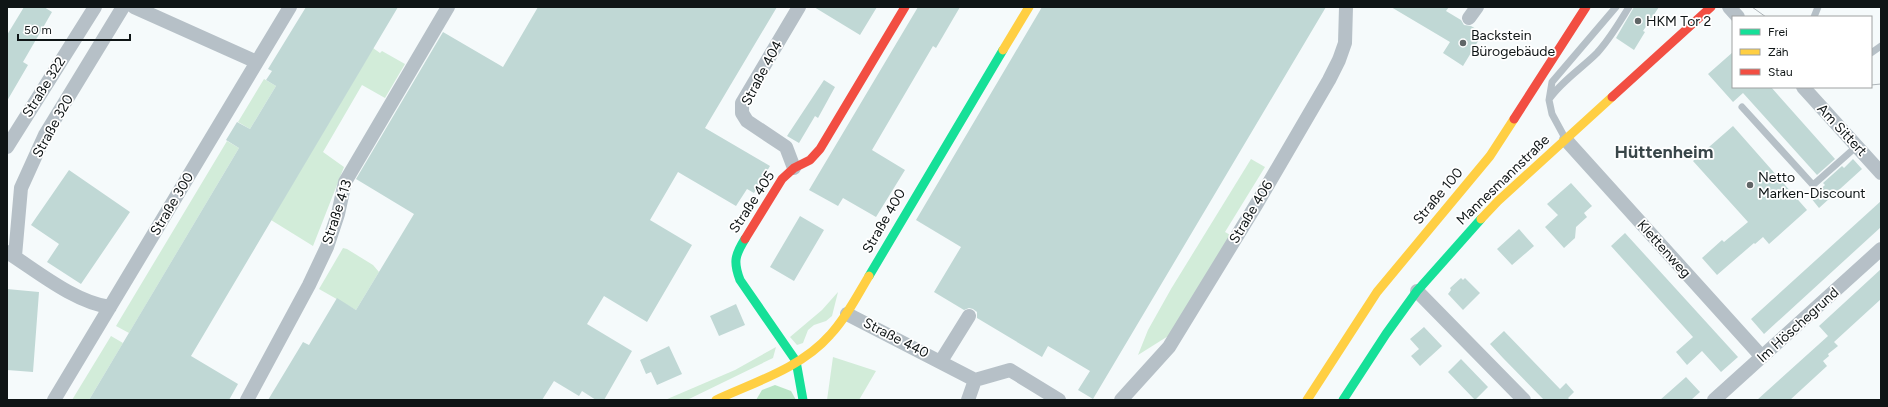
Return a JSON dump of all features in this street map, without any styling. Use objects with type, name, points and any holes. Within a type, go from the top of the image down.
[{"type":"street","name":"Straße 322","points":[[7,147],[95,7]]},
{"type":"street","name":"Straße 320","points":[[11,254],[21,188],[45,134],[123,7]]},
{"type":"street","points":[[134,7],[258,62]]},
{"type":"street","name":"Straße 300","points":[[54,400],[290,7]]},
{"type":"street","name":"Straße 413","points":[[247,400],[309,285],[327,247],[338,214],[345,182],[448,7]]},
{"type":"street","name":"Straße 404","points":[[794,168],[786,147],[747,121],[742,113],[742,103],[799,7]]},
{"type":"street","name":"Straße 405","points":[[796,361],[740,280],[735,267],[737,252],[782,180],[794,168],[810,160],[820,149],[905,7]]},
{"type":"street","name":"Straße 400","points":[[716,400],[796,361],[815,350],[830,336],[846,314],[1029,7]]},
{"type":"street","name":"Straße 406","points":[[1121,400],[1169,347],[1252,212],[1329,80],[1339,60],[1345,43],[1346,7]]},
{"type":"street","name":"Straße 100","points":[[1307,400],[1377,292],[1490,156],[1586,7]]},
{"type":"street","name":"Mannesmannstraße","points":[[1343,400],[1386,334],[1417,292],[1460,241],[1493,207],[1711,7]]},
{"type":"street","points":[[1729,7],[1737,16]]},
{"type":"street","name":"Am Sittert","points":[[1804,88],[1881,173]]},
{"type":"street","name":"Klettenweg","points":[[1566,140],[1762,357]]},
{"type":"street","name":"Im Höschegrund","points":[[1714,400],[1881,249]]},
{"type":"street","points":[[11,254],[70,292],[98,305],[110,306]]},
{"type":"street","points":[[1417,292],[1524,400]]},
{"type":"street","name":"Straße 440","points":[[846,314],[941,361],[969,316]]},
{"type":"street","points":[[796,361],[803,400]]},
{"type":"street","points":[[941,361],[975,380],[1010,370],[1059,400]]},
{"type":"street","points":[[968,400],[975,380]]},
{"type":"lane","points":[[1566,140],[1552,114],[1549,100],[1552,82],[1616,7]]},
{"type":"lane","points":[[1549,100],[1556,89],[1598,51],[1612,34],[1629,7]]},
{"type":"lane","points":[[1872,52],[1881,46]]},
{"type":"lane","points":[[1742,107],[1813,185],[1857,146]]},
{"type":"green space","points":[[373,48],[380,53],[382,51],[405,64],[385,98],[362,85],[323,152],[344,167],[313,246],[271,220]]},
{"type":"green space","points":[[264,79],[276,86],[250,129],[238,122]]},
{"type":"green space","points":[[227,141],[239,148],[129,333],[116,326]]},
{"type":"green space","points":[[1251,159],[1265,167],[1225,232],[1232,236],[1173,333],[1138,355],[1148,330],[1171,289]]},
{"type":"green space","points":[[343,248],[373,265],[379,272],[356,310],[319,289]]},
{"type":"green space","points":[[838,292],[832,316],[826,321],[814,325],[808,330],[803,343],[797,345],[790,337],[822,310]]},
{"type":"green space","points":[[111,336],[123,343],[89,400],[72,400]]},
{"type":"green space","points":[[776,347],[773,358],[687,400],[665,400],[735,370]]},
{"type":"green space","points":[[833,357],[876,371],[859,400],[827,400]]},
{"type":"green space","points":[[775,385],[791,391],[796,400],[756,400],[762,390]]},
{"type":"building","points":[[24,7],[44,7],[52,12],[23,62],[28,65],[7,101],[7,35]]},
{"type":"building","points":[[306,7],[398,7],[191,356],[238,384],[229,400],[89,400],[239,148],[226,140],[237,122],[250,129],[276,86],[266,80],[272,71],[268,69]]},
{"type":"building","points":[[538,7],[777,7],[705,128],[770,166],[754,193],[747,189],[736,206],[678,172],[650,220],[692,245],[647,322],[604,296],[587,324],[632,351],[604,400],[596,400],[582,391],[579,396],[554,381],[542,400],[268,400],[303,342],[309,345],[337,298],[356,310],[414,214],[356,179],[443,32],[503,67]]},
{"type":"building","points":[[814,7],[877,7],[860,35]]},
{"type":"building","points":[[918,7],[960,7],[936,48],[933,46],[872,150],[905,170],[876,217],[843,198],[838,206],[809,190]]},
{"type":"building","points":[[1042,7],[1326,7],[1093,399],[1078,390],[1090,371],[1048,346],[1042,357],[977,318],[977,312],[973,309],[969,308],[964,310],[934,292],[961,247],[916,220]]},
{"type":"building","points":[[1391,7],[1449,7],[1446,11],[1461,20],[1464,25],[1471,26],[1483,33],[1463,66],[1443,53],[1450,42]]},
{"type":"building","name":"HKM Tor 2","points":[[1634,7],[1659,7],[1643,31],[1645,32],[1634,50],[1616,38]]},
{"type":"building","points":[[1732,53],[1732,88],[1772,88],[1835,159],[1817,175],[1743,93],[1733,102],[1708,74]]},
{"type":"building","points":[[824,80],[835,87],[818,118],[815,116],[799,143],[787,136]]},
{"type":"building","name":"Netto Marken-Discount","points":[[1733,126],[1807,210],[1769,244],[1763,237],[1717,275],[1702,258],[1722,240],[1724,242],[1748,222],[1693,161]]},
{"type":"building","points":[[1853,159],[1862,169],[1819,208],[1811,198],[1825,185],[1823,183],[1842,166],[1844,168]]},
{"type":"building","points":[[69,170],[130,212],[81,284],[47,262],[59,244],[31,225]]},
{"type":"building","points":[[1571,183],[1592,206],[1584,213],[1587,217],[1576,227],[1575,238],[1564,248],[1545,227],[1558,215],[1547,204]]},
{"type":"building","points":[[1881,201],[1881,227],[1764,334],[1751,319]]},
{"type":"building","points":[[800,216],[824,230],[794,281],[770,267]]},
{"type":"building","points":[[1519,229],[1534,246],[1512,265],[1497,249]]},
{"type":"building","points":[[1625,233],[1738,357],[1721,372],[1702,351],[1687,365],[1676,352],[1693,337],[1611,246]]},
{"type":"building","points":[[1881,269],[1881,299],[1834,342],[1838,346],[1828,354],[1829,356],[1823,361],[1827,366],[1790,400],[1757,400],[1828,336],[1819,326]]},
{"type":"building","points":[[1461,278],[1463,280],[1465,278],[1480,293],[1463,310],[1448,294],[1451,290],[1450,288]]},
{"type":"building","points":[[7,289],[39,292],[33,372],[7,370]]},
{"type":"building","points":[[736,304],[745,325],[719,336],[710,316]]},
{"type":"building","points":[[1424,327],[1442,346],[1420,366],[1411,356],[1419,349],[1410,339]]},
{"type":"building","points":[[1504,331],[1560,389],[1566,383],[1574,392],[1568,398],[1570,400],[1544,400],[1503,358],[1490,344]]},
{"type":"building","points":[[669,346],[682,374],[657,385],[651,372],[646,374],[640,360]]},
{"type":"building","points":[[1461,359],[1488,387],[1475,400],[1448,372]]},
{"type":"building","points":[[1686,377],[1700,392],[1691,400],[1660,400]]},
{"type":"tram line","points":[[1752,7],[1765,16]]},
{"type":"tram line","points":[[1872,85],[1881,84]]},
{"type":"traffic: fast","points":[[869,276],[1003,50]]},
{"type":"traffic: fast","points":[[1343,400],[1386,334],[1417,291],[1481,219]]},
{"type":"traffic: fast","points":[[745,239],[736,259],[736,268],[740,280],[796,361],[803,400]]},
{"type":"traffic: slow","points":[[1003,50],[1029,7]]},
{"type":"traffic: slow","points":[[1481,219],[1498,201],[1612,97]]},
{"type":"traffic: slow","points":[[1307,400],[1377,292],[1490,156],[1514,119]]},
{"type":"traffic: slow","points":[[716,400],[777,373],[805,357],[818,347],[841,321],[869,276]]},
{"type":"traffic: jam","points":[[745,239],[782,179],[794,168],[810,160],[820,149],[905,7]]},
{"type":"traffic: jam","points":[[1514,119],[1586,7]]},
{"type":"traffic: jam","points":[[1612,97],[1711,7]]},
{"type":"place","name":"HKM Tor 2","points":[[1638,21]]},
{"type":"place","name":"Backstein Bürogebäude","points":[[1463,43]]},
{"type":"place","name":"Netto Marken-Discount","points":[[1750,185]]},
{"type":"district","name":"Hüttenheim","points":[[1664,152]]}]
